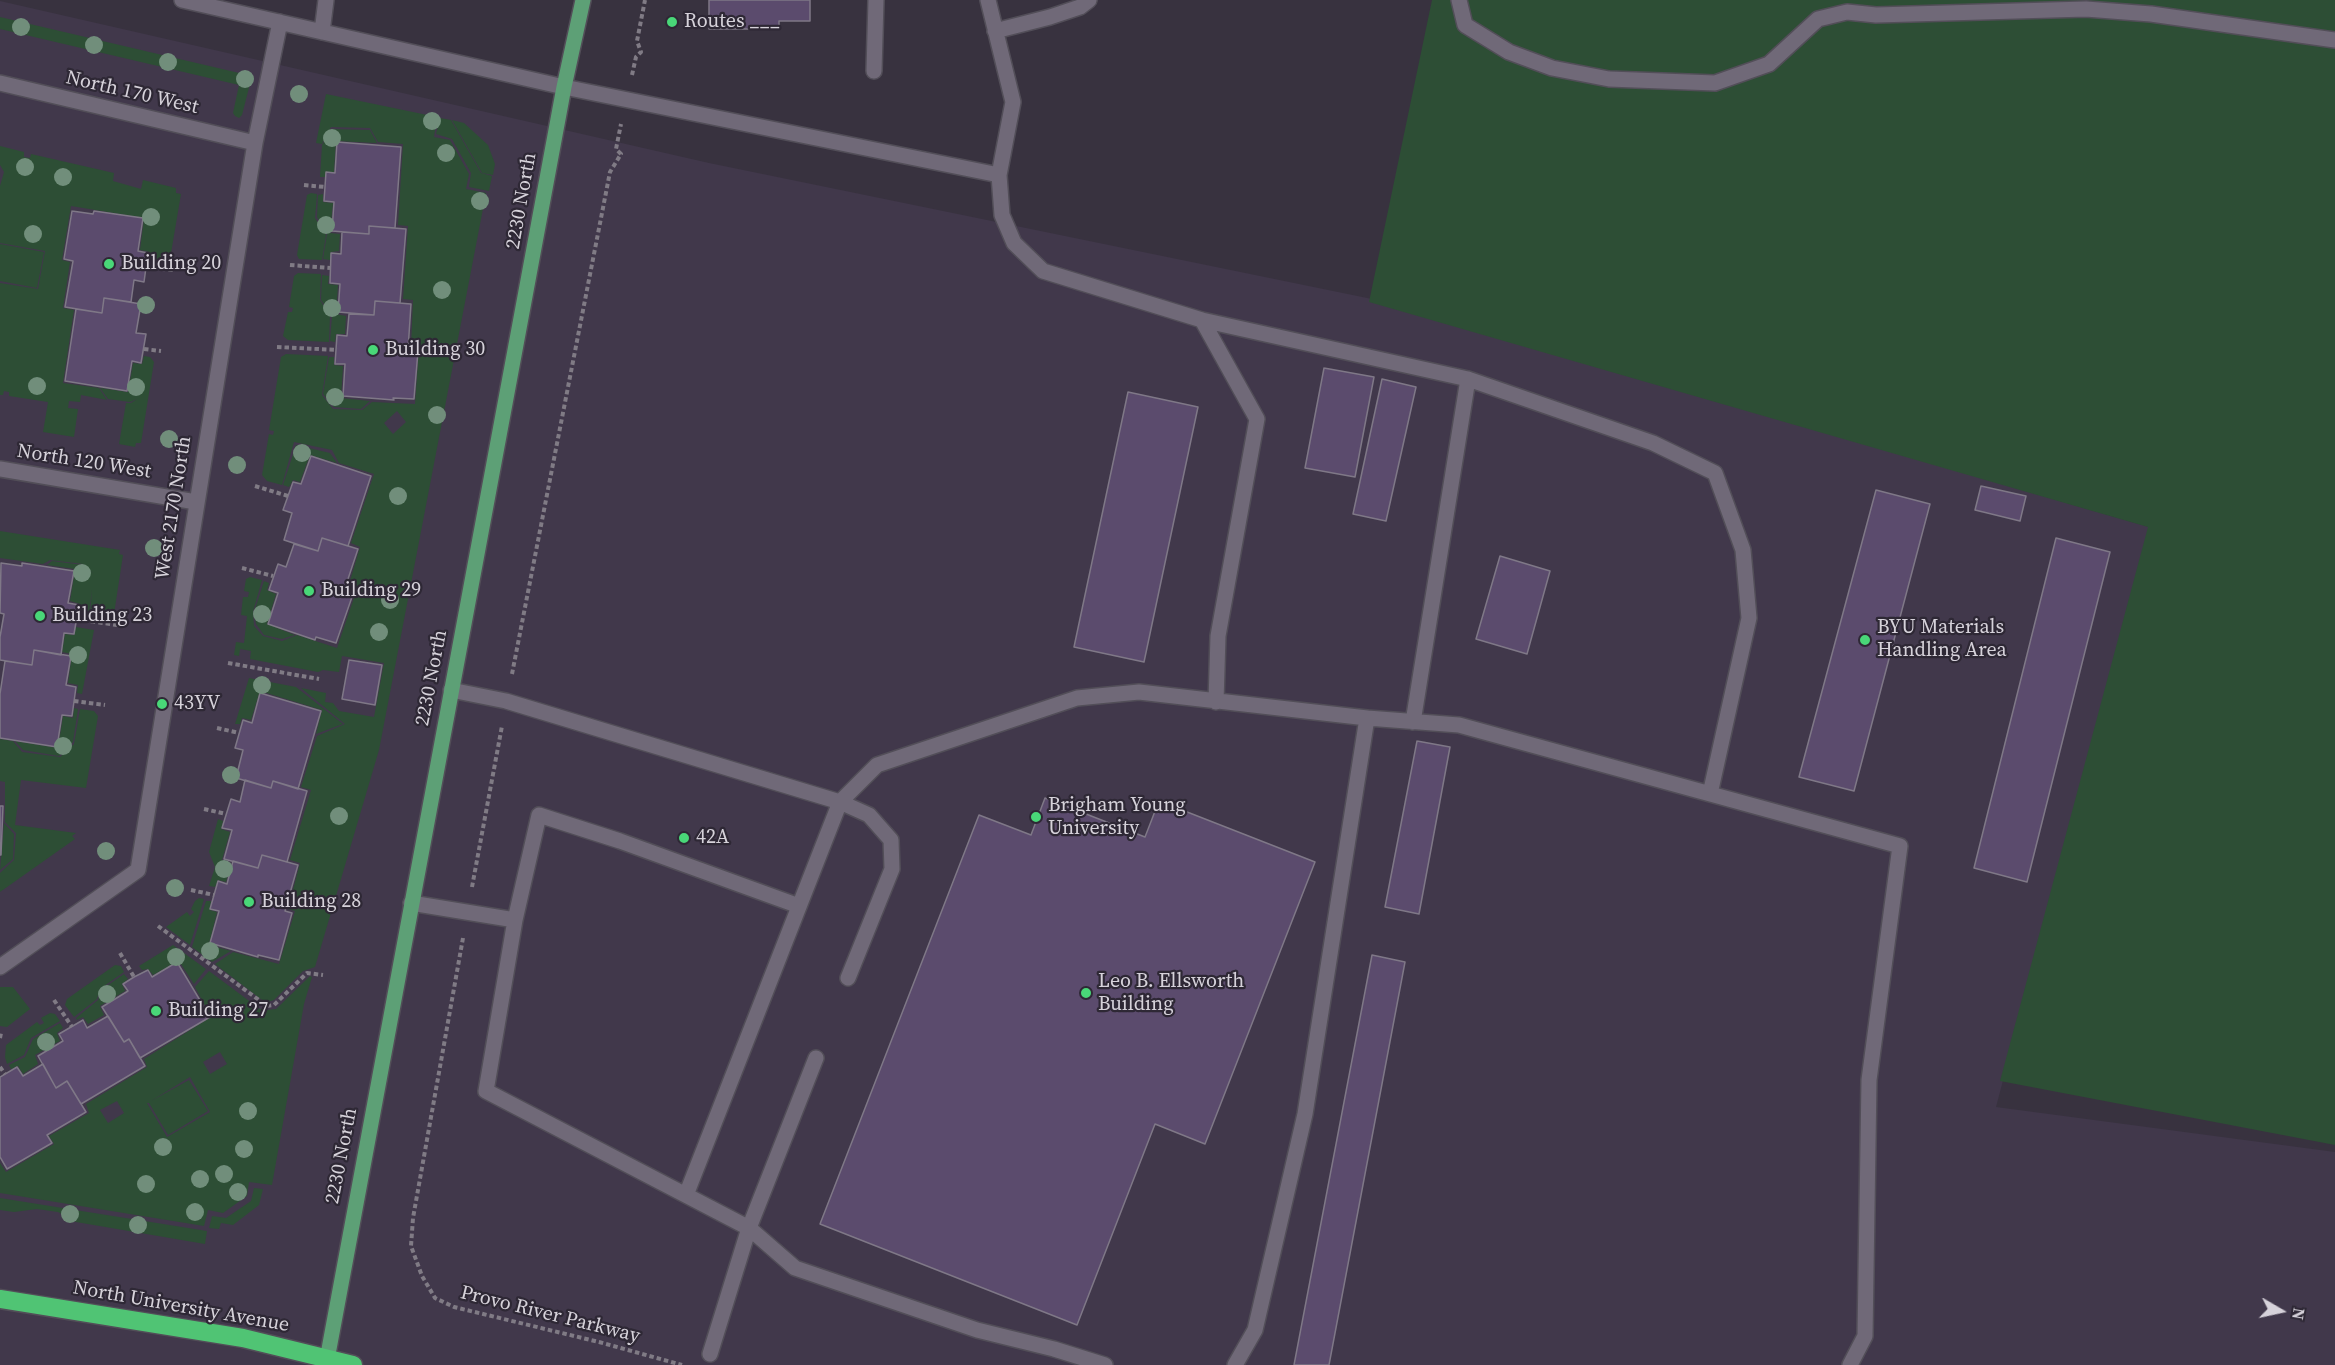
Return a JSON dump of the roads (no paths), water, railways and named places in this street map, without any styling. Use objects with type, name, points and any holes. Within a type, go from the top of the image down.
[{"type":"highway","name":"North University Avenue","points":[[0,1299],[243,1338],[327,1362],[353,1365]]},
{"type":"main road","name":"2230 North","points":[[327,1362],[564,87],[583,0]]},
{"type":"street","points":[[182,0],[564,87],[999,175]]},
{"type":"street","points":[[322,32],[326,0]]},
{"type":"street","points":[[874,70],[876,0]]},
{"type":"street","points":[[988,0],[1013,102],[999,175],[1002,215],[1014,243],[1043,271],[1202,320],[1468,379],[1653,443],[1716,473],[1743,550],[1749,618],[1710,794]]},
{"type":"street","points":[[995,31],[1050,17],[1080,7],[1089,0]]},
{"type":"street","points":[[1459,0],[1465,25],[1509,52],[1552,68],[1609,79],[1716,83],[1768,64],[1818,19],[1847,12],[1876,15],[2086,9],[2151,14],[2335,40]]},
{"type":"street","name":"West 2170 North","points":[[0,968],[138,870],[255,143],[280,22]]},
{"type":"street","name":"North 170 West","points":[[0,83],[255,143]]},
{"type":"street","points":[[1202,320],[1257,419],[1218,636],[1216,702]]},
{"type":"street","points":[[1413,722],[1468,379]]},
{"type":"street","name":"North 120 West","points":[[0,469],[196,502]]},
{"type":"street","points":[[451,690],[506,701],[840,802],[869,815],[891,840],[892,869],[848,978]]},
{"type":"street","points":[[686,1196],[840,802],[877,765],[1077,698],[1140,692],[1367,718],[1458,725],[1900,846],[1869,1080],[1865,1336],[1850,1365]]},
{"type":"street","points":[[1235,1365],[1255,1330],[1305,1114],[1367,718]]},
{"type":"street","points":[[799,906],[620,841],[539,815],[515,920],[486,1091],[749,1228],[795,1268],[977,1330],[1054,1349],[1105,1365]]},
{"type":"street","points":[[411,903],[515,920]]},
{"type":"street","points":[[710,1354],[749,1228],[816,1058]]},
{"type":"place","name":"Routes ___","points":[[672,22]]},
{"type":"place","name":"Building 20","points":[[109,264]]},
{"type":"place","name":"Building 30","points":[[373,350]]},
{"type":"place","name":"Building 29","points":[[309,591]]},
{"type":"place","name":"Building 23","points":[[40,616]]},
{"type":"place","name":"BYU Materials Handling Area","points":[[1865,640]]},
{"type":"place","name":"43YV","points":[[162,704]]},
{"type":"place","name":"Brigham Young University","points":[[1036,817]]},
{"type":"place","name":"42A","points":[[684,838]]},
{"type":"place","name":"Building 28","points":[[249,902]]},
{"type":"place","name":"Leo B. Ellsworth Building","points":[[1086,993]]},
{"type":"place","name":"Building 27","points":[[156,1011]]}]
